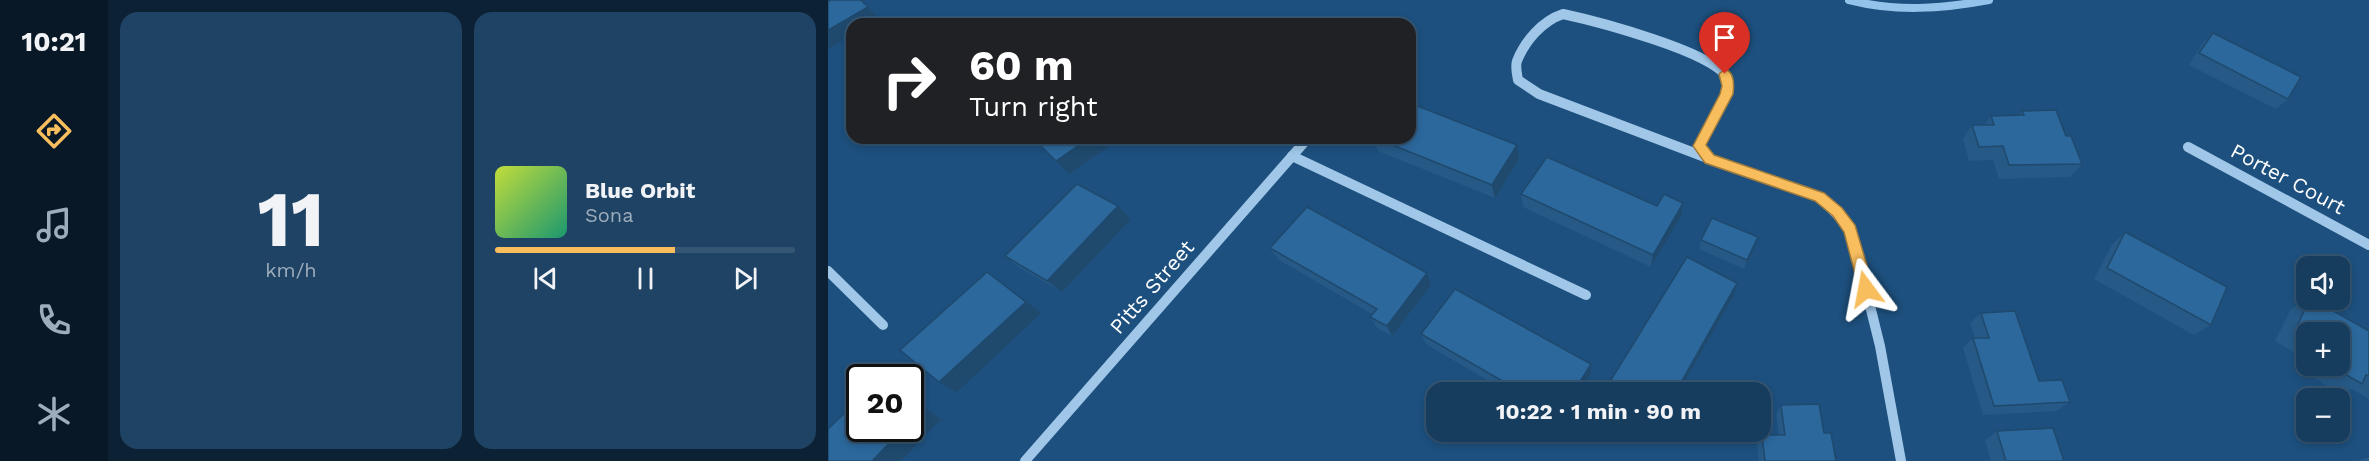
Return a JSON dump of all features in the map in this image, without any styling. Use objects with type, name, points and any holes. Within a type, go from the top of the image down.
[{"type":"street","points":[[1710,159],[1699,146],[1728,86],[1725,74],[1702,57],[1563,14],[1550,17],[1541,24],[1515,63],[1518,80],[1539,94],[1710,159],[1820,197],[1838,212],[1851,229],[1858,250],[1880,346],[1900,461]]},
{"type":"street","name":"Pitts Street","points":[[1025,461],[1303,144]]},
{"type":"street","name":"Porter Court","points":[[2188,147],[2369,245]]},
{"type":"street","points":[[1292,156],[1586,295]]},
{"type":"street","points":[[828,271],[883,326]]},
{"type":"building","points":[[831,0],[861,0],[868,7],[828,30],[828,2]]},
{"type":"building","points":[[2213,33],[2301,77],[2288,99],[2199,53]]},
{"type":"building","points":[[1416,105],[1517,145],[1492,185],[1390,144],[1416,144]]},
{"type":"building","points":[[2056,110],[2066,136],[2071,136],[2082,164],[2009,165],[2003,146],[1979,147],[1972,125],[1994,125],[1991,116],[2024,115],[2022,111]]},
{"type":"building","points":[[1039,144],[1080,144],[1056,161]]},
{"type":"building","points":[[1547,157],[1657,206],[1664,194],[1683,203],[1653,255],[1521,194]]},
{"type":"building","points":[[1077,184],[1118,206],[1047,281],[1005,256]]},
{"type":"building","points":[[1307,207],[1427,273],[1387,326],[1370,317],[1377,309],[1270,248]]},
{"type":"building","points":[[1712,218],[1758,237],[1747,260],[1701,240]]},
{"type":"building","points":[[2125,232],[2227,287],[2211,325],[2107,268]]},
{"type":"building","points":[[1687,257],[1737,283],[1681,382],[1610,382]]},
{"type":"building","points":[[987,272],[1026,302],[939,382],[924,370],[924,364],[917,364],[900,350]]},
{"type":"building","points":[[1455,289],[1591,364],[1580,382],[1504,382],[1421,334]]},
{"type":"building","points":[[2304,310],[2332,310],[2369,331],[2369,376],[2366,375],[2362,384],[2348,376],[2350,322],[2299,322]]},
{"type":"building","points":[[2015,311],[2039,381],[2062,380],[2070,402],[1994,406],[1973,338],[1989,338],[1981,313]]},
{"type":"building","points":[[1819,404],[1824,433],[1831,433],[1836,461],[1765,461],[1763,442],[1771,442],[1771,435],[1785,435],[1781,405]]},
{"type":"building","points":[[846,412],[846,442],[890,442],[872,461],[828,461],[828,429]]},
{"type":"building","points":[[2053,428],[2064,461],[2006,461],[1997,431]]},
{"type":"waterway","points":[[1849,0],[1901,8],[1989,0]]},
{"type":"route","points":[[1725,74],[1728,86],[1726,94],[1699,146],[1710,159],[1820,197],[1838,212],[1851,229],[1866,289]]}]
